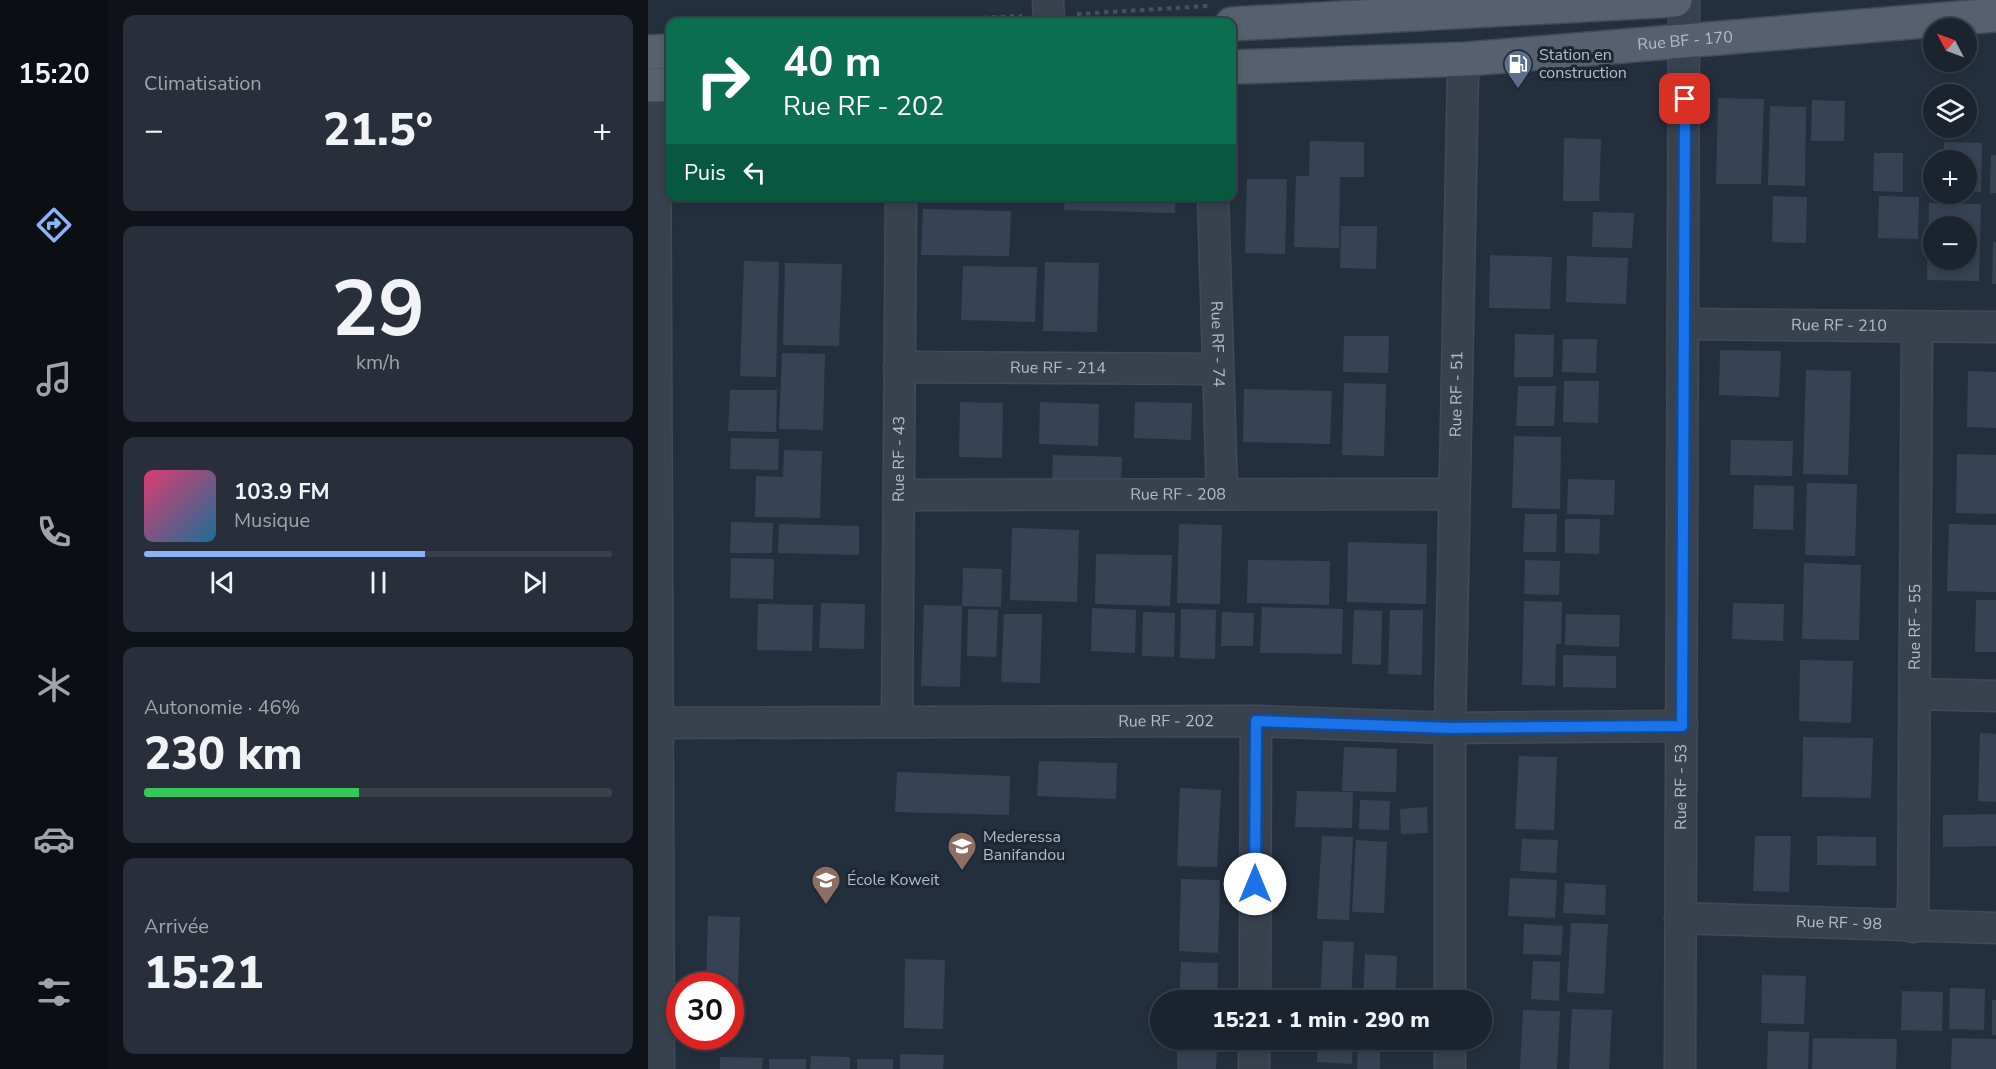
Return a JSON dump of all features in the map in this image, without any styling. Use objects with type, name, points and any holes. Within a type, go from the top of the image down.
[{"type":"main road","points":[[1223,15],[1675,0]]},
{"type":"main road","name":"Rue BF - 170","points":[[1236,67],[1467,60],[1996,15]]},
{"type":"main road","points":[[648,52],[666,51]]},
{"type":"street","name":"Rue RF - 53","points":[[1680,1069],[1684,0]]},
{"type":"street","name":"Rue RF - 51","points":[[1450,990],[1450,728],[1454,495],[1463,73],[1467,60]]},
{"type":"street","points":[[658,85],[654,723],[659,1069]]},
{"type":"street","name":"Rue RF - 43","points":[[897,721],[901,201]]},
{"type":"street","name":"Rue RF - 74","points":[[1213,201],[1222,493]]},
{"type":"street","name":"Rue RF - 210","points":[[1683,324],[1996,327]]},
{"type":"street","name":"Rue RF - 55","points":[[1913,927],[1917,328]]},
{"type":"street","name":"Rue RF - 214","points":[[899,367],[1217,369]]},
{"type":"street","name":"Rue RF - 208","points":[[900,495],[1222,493],[1454,495]]},
{"type":"street","points":[[1915,694],[1996,696]]},
{"type":"street","points":[[1255,990],[1256,721]]},
{"type":"street","name":"Rue RF - 202","points":[[654,723],[1256,721],[1450,728],[1682,726]]},
{"type":"street","name":"Rue RF - 98","points":[[1680,918],[1996,928]]},
{"type":"street","points":[[1254,1050],[1254,1069]]},
{"type":"street","points":[[1450,1050],[1450,1069]]},
{"type":"path","points":[[957,18],[1049,13],[1223,15]]},
{"type":"building","points":[[1718,98],[1764,99],[1761,184],[1716,184]]},
{"type":"building","points":[[1812,100],[1845,101],[1844,141],[1811,141]]},
{"type":"building","points":[[1770,106],[1806,107],[1805,186],[1768,185]]},
{"type":"building","points":[[1564,138],[1601,139],[1599,201],[1563,201]]},
{"type":"building","points":[[1310,141],[1364,142],[1364,177],[1340,177],[1339,248],[1294,247],[1296,176],[1309,176]]},
{"type":"building","points":[[1944,142],[1982,143],[1981,192],[1977,192],[1977,150],[1944,150]]},
{"type":"building","points":[[1874,153],[1903,153],[1903,192],[1873,191]]},
{"type":"building","points":[[1991,155],[1996,155],[1996,193],[1990,193]]},
{"type":"building","points":[[1247,179],[1287,179],[1285,254],[1245,253]]},
{"type":"building","points":[[1773,196],[1807,197],[1806,243],[1772,242]]},
{"type":"building","points":[[1879,196],[1919,197],[1918,239],[1878,238]]},
{"type":"building","points":[[1065,201],[1176,201],[1175,213],[1064,210]]},
{"type":"building","points":[[1929,204],[1981,204],[1979,281],[1927,280],[1927,270],[1977,270],[1977,216],[1929,216]]},
{"type":"building","points":[[923,209],[1011,211],[1009,256],[921,255]]},
{"type":"building","points":[[1593,212],[1634,213],[1632,248],[1592,247]]},
{"type":"building","points":[[1341,226],[1377,226],[1376,269],[1340,268]]},
{"type":"building","points":[[1993,242],[1996,242],[1996,284],[1992,284]]},
{"type":"building","points":[[1490,255],[1552,257],[1550,309],[1489,308]]},
{"type":"building","points":[[1567,256],[1628,258],[1626,304],[1566,302]]},
{"type":"building","points":[[744,261],[779,262],[776,377],[740,376]]},
{"type":"building","points":[[1045,262],[1099,263],[1097,332],[1043,331]]},
{"type":"building","points":[[785,263],[842,264],[839,346],[783,345]]},
{"type":"building","points":[[963,266],[1037,267],[1035,322],[961,320]]},
{"type":"building","points":[[1515,334],[1554,335],[1553,377],[1514,377]]},
{"type":"building","points":[[1344,336],[1389,336],[1388,373],[1343,372]]},
{"type":"building","points":[[1563,339],[1597,339],[1596,373],[1562,372]]},
{"type":"building","points":[[1720,350],[1781,351],[1779,397],[1719,395]]},
{"type":"building","points":[[782,353],[825,354],[823,430],[779,429]]},
{"type":"building","points":[[1806,370],[1851,371],[1848,475],[1803,474]]},
{"type":"building","points":[[1968,371],[1996,372],[1996,428],[1967,427]]},
{"type":"building","points":[[1564,381],[1599,381],[1598,423],[1563,422]]},
{"type":"building","points":[[1344,383],[1386,384],[1384,456],[1342,455]]},
{"type":"building","points":[[1518,386],[1556,386],[1554,426],[1516,426]]},
{"type":"building","points":[[1244,389],[1332,391],[1330,444],[1243,442]]},
{"type":"building","points":[[730,390],[777,390],[776,432],[728,431]]},
{"type":"building","points":[[960,402],[1003,403],[1002,458],[959,457]]},
{"type":"building","points":[[1040,402],[1099,404],[1098,446],[1039,444]]},
{"type":"building","points":[[1135,402],[1192,403],[1191,440],[1134,438]]},
{"type":"building","points":[[1514,436],[1561,437],[1560,509],[1512,508]]},
{"type":"building","points":[[731,438],[779,439],[778,470],[730,469]]},
{"type":"building","points":[[1731,440],[1793,441],[1792,476],[1730,475]]},
{"type":"building","points":[[784,450],[822,451],[820,518],[755,517],[756,476],[783,477]]},
{"type":"building","points":[[1957,454],[1996,455],[1996,514],[1956,513]]},
{"type":"building","points":[[1053,455],[1122,457],[1121,482],[1052,480]]},
{"type":"building","points":[[1568,479],[1615,480],[1614,515],[1567,514]]},
{"type":"building","points":[[1807,483],[1857,484],[1855,556],[1805,555]]},
{"type":"building","points":[[1754,485],[1794,486],[1793,530],[1753,529]]},
{"type":"building","points":[[1525,514],[1557,514],[1556,552],[1523,552]]},
{"type":"building","points":[[1565,519],[1600,519],[1599,554],[1565,553]]},
{"type":"building","points":[[731,522],[773,523],[772,553],[730,553]]},
{"type":"building","points":[[779,524],[859,526],[859,555],[778,553]]},
{"type":"building","points":[[1179,524],[1222,525],[1220,604],[1177,603]]},
{"type":"building","points":[[1949,524],[1996,525],[1996,592],[1947,591]]},
{"type":"building","points":[[1012,528],[1079,530],[1077,602],[1010,600]]},
{"type":"building","points":[[1348,542],[1427,544],[1426,604],[1347,602]]},
{"type":"building","points":[[1096,554],[1172,555],[1170,606],[1095,604]]},
{"type":"building","points":[[731,558],[774,559],[773,599],[730,598]]},
{"type":"building","points":[[1248,560],[1330,561],[1329,605],[1247,603]]},
{"type":"building","points":[[1525,560],[1560,561],[1559,595],[1524,594]]},
{"type":"building","points":[[1804,563],[1861,565],[1859,640],[1802,639]]},
{"type":"building","points":[[963,568],[1002,569],[1001,607],[962,606]]},
{"type":"building","points":[[1976,600],[1996,600],[1996,652],[1975,652]]},
{"type":"building","points":[[1524,601],[1562,602],[1561,644],[1556,644],[1555,686],[1522,685]]},
{"type":"building","points":[[821,603],[865,604],[864,649],[819,648]]},
{"type":"building","points":[[1733,603],[1784,604],[1783,641],[1732,639]]},
{"type":"building","points":[[758,604],[813,605],[812,651],[757,650]]},
{"type":"building","points":[[924,605],[962,606],[960,687],[921,686]]},
{"type":"building","points":[[1262,607],[1343,609],[1342,654],[1260,653]]},
{"type":"building","points":[[1092,608],[1136,610],[1135,653],[1091,651]]},
{"type":"building","points":[[968,609],[998,610],[996,657],[967,656]]},
{"type":"building","points":[[1181,609],[1216,610],[1215,659],[1180,658]]},
{"type":"building","points":[[1354,610],[1382,611],[1381,665],[1352,664]]},
{"type":"building","points":[[1390,610],[1423,610],[1422,675],[1388,674]]},
{"type":"building","points":[[1143,612],[1175,613],[1174,657],[1142,656]]},
{"type":"building","points":[[1222,612],[1254,613],[1253,646],[1221,646]]},
{"type":"building","points":[[1004,614],[1042,614],[1040,683],[1001,682]]},
{"type":"building","points":[[1566,614],[1620,615],[1619,647],[1565,645]]},
{"type":"building","points":[[1563,655],[1616,656],[1616,688],[1563,687]]},
{"type":"building","points":[[1800,660],[1853,661],[1851,723],[1799,721]]},
{"type":"building","points":[[1980,733],[1996,734],[1996,802],[1978,801]]},
{"type":"building","points":[[1803,737],[1873,738],[1871,798],[1802,797]]},
{"type":"building","points":[[1344,747],[1397,749],[1396,792],[1342,791]]},
{"type":"building","points":[[1519,756],[1557,757],[1554,830],[1515,829]]},
{"type":"building","points":[[1039,761],[1117,763],[1116,799],[1037,796]]},
{"type":"building","points":[[897,772],[1010,776],[1009,815],[895,812]]},
{"type":"building","points":[[1180,788],[1221,790],[1217,867],[1177,866]]},
{"type":"building","points":[[1297,791],[1353,792],[1352,828],[1295,827]]},
{"type":"building","points":[[1360,800],[1390,801],[1389,830],[1359,829]]},
{"type":"building","points":[[1427,807],[1428,833],[1401,834],[1400,809]]},
{"type":"building","points":[[1996,814],[1996,846],[1943,847],[1943,815]]},
{"type":"building","points":[[1322,836],[1353,837],[1349,920],[1317,919]]},
{"type":"building","points":[[1755,836],[1791,836],[1789,892],[1753,891]]},
{"type":"building","points":[[1817,836],[1876,837],[1876,866],[1817,865]]},
{"type":"building","points":[[1522,839],[1558,840],[1556,873],[1520,871]]},
{"type":"building","points":[[1356,840],[1387,842],[1384,913],[1352,912]]},
{"type":"building","points":[[1510,878],[1557,880],[1555,918],[1508,916]]},
{"type":"building","points":[[1181,879],[1220,880],[1218,953],[1179,951]]},
{"type":"building","points":[[1565,883],[1606,885],[1605,915],[1563,913]]},
{"type":"building","points":[[708,916],[740,917],[739,972],[706,972]]},
{"type":"building","points":[[1571,923],[1608,924],[1604,994],[1567,992]]},
{"type":"building","points":[[1524,924],[1563,926],[1561,955],[1523,954]]},
{"type":"building","points":[[1323,941],[1354,942],[1352,990],[1321,990]]},
{"type":"building","points":[[1365,954],[1397,956],[1395,990],[1363,990]]},
{"type":"building","points":[[905,959],[945,960],[943,1029],[904,1028]]},
{"type":"building","points":[[1533,961],[1560,962],[1559,1001],[1531,999]]},
{"type":"building","points":[[1181,962],[1218,963],[1217,990],[1180,990]]},
{"type":"building","points":[[1762,975],[1806,976],[1804,1024],[1761,1023]]},
{"type":"building","points":[[1950,988],[1985,989],[1984,1030],[1949,1029]]},
{"type":"building","points":[[1902,991],[1943,992],[1942,1031],[1901,1030]]},
{"type":"building","points":[[1992,1000],[1996,1000],[1996,1035],[1992,1035]]},
{"type":"building","points":[[1572,1009],[1612,1010],[1609,1069],[1569,1069]]},
{"type":"building","points":[[1523,1010],[1560,1011],[1557,1069],[1520,1069]]},
{"type":"building","points":[[1768,1031],[1809,1032],[1808,1069],[1767,1069]]},
{"type":"building","points":[[1813,1038],[1897,1039],[1896,1069],[1812,1069]]},
{"type":"building","points":[[1952,1038],[1996,1039],[1996,1069],[1951,1069]]},
{"type":"building","points":[[1177,1050],[1217,1050],[1216,1069],[1177,1069]]},
{"type":"building","points":[[1318,1050],[1353,1050],[1352,1064],[1317,1062]]},
{"type":"building","points":[[1358,1050],[1380,1051],[1380,1069],[1357,1069]]},
{"type":"building","points":[[900,1054],[944,1055],[943,1069],[900,1069]]},
{"type":"building","points":[[811,1056],[850,1057],[850,1069],[810,1069]]},
{"type":"building","points":[[720,1057],[763,1058],[762,1069],[720,1069]]},
{"type":"building","points":[[769,1059],[806,1059],[806,1069],[769,1069]]},
{"type":"building","points":[[857,1059],[893,1059],[893,1069],[857,1069]]},
{"type":"place","name":"Station en construction","points":[[1518,90]]},
{"type":"place","name":"Mederessa Banifandou","points":[[962,872]]},
{"type":"place","name":"École Koweit","points":[[826,906]]},
{"type":"route","points":[[1255,884],[1256,721],[1450,728],[1682,726],[1682,347],[1685,99]]}]
